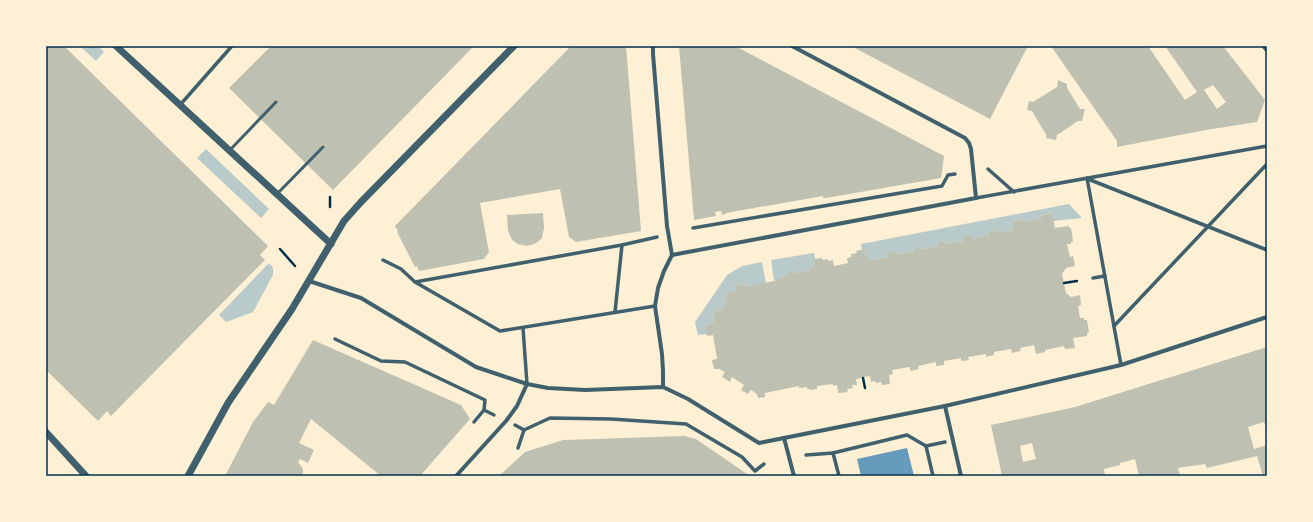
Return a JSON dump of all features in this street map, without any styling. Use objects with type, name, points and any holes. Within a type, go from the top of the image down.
[{"type":"street","points":[[116,46],[331,244]]},
{"type":"street","points":[[180,105],[232,46]]},
{"type":"street","points":[[188,476],[228,403],[310,282],[344,221],[514,46]]},
{"type":"street","points":[[653,46],[667,226],[672,255],[658,288],[655,306],[662,354],[663,387]]},
{"type":"street","points":[[792,46],[965,138],[971,149],[976,198]]},
{"type":"street","points":[[1263,46],[1267,51]]},
{"type":"street","points":[[672,255],[976,198],[1267,146]]},
{"type":"street","points":[[1114,326],[1267,164]]},
{"type":"street","points":[[988,169],[1014,192]]},
{"type":"street","points":[[692,228],[942,186],[948,175],[954,174]]},
{"type":"street","points":[[1087,178],[1267,250]]},
{"type":"street","points":[[1087,178],[1121,365]]},
{"type":"street","points":[[415,282],[622,245],[657,237]]},
{"type":"street","points":[[615,312],[622,245]]},
{"type":"street","points":[[383,260],[401,269],[415,282],[500,331],[655,306]]},
{"type":"street","points":[[1093,278],[1105,276]]},
{"type":"street","points":[[310,282],[361,298],[476,367],[527,384],[548,388],[585,390],[663,387],[688,399],[759,443],[945,406],[1121,365],[1267,317]]},
{"type":"street","points":[[456,476],[506,421],[517,406],[527,384],[523,328]]},
{"type":"street","points":[[335,338],[381,361],[405,362],[486,400],[484,410],[474,422]]},
{"type":"street","points":[[945,406],[961,476]]},
{"type":"street","points":[[484,410],[494,415]]},
{"type":"street","points":[[518,448],[524,430],[550,418],[611,419],[686,424],[742,458],[755,471],[764,464]]},
{"type":"street","points":[[515,425],[524,430]]},
{"type":"street","points":[[46,432],[86,476]]},
{"type":"street","points":[[806,455],[834,453],[907,436],[926,446],[945,442]]},
{"type":"street","points":[[784,438],[794,476]]},
{"type":"street","points":[[926,446],[932,476]]},
{"type":"street","points":[[834,453],[839,476]]},
{"type":"lane","points":[[230,151],[276,102]]},
{"type":"lane","points":[[277,194],[323,147]]},
{"type":"path","points":[[1064,283],[1072,282]]},
{"type":"path","points":[[863,378],[865,388]]},
{"type":"shaded area","points":[[80,46],[98,46],[104,52],[96,61]]},
{"type":"shaded area","points":[[206,149],[269,209],[261,218],[197,158]]},
{"type":"shaded area","points":[[1069,204],[1082,218],[1053,221],[1051,213],[1040,216],[1041,219],[1023,222],[1022,219],[1011,222],[1013,230],[998,233],[996,230],[988,232],[989,235],[972,239],[971,236],[963,237],[964,241],[946,244],[945,241],[938,242],[938,246],[921,249],[921,246],[913,248],[914,251],[897,255],[896,251],[887,253],[888,257],[870,260],[870,257],[866,257],[865,249],[862,250],[861,244]]},
{"type":"shaded area","points":[[814,253],[814,267],[811,268],[811,270],[788,273],[789,274],[785,275],[786,277],[779,278],[779,280],[774,281],[771,260]]},
{"type":"shaded area","points":[[762,262],[766,283],[745,287],[744,283],[735,286],[736,289],[733,293],[729,291],[724,299],[727,301],[720,311],[717,308],[712,315],[716,318],[710,325],[705,326],[707,334],[698,335],[695,322],[727,275],[742,266]]},
{"type":"shaded area","points":[[269,264],[273,268],[273,275],[253,312],[226,322],[219,315]]},
{"type":"water","points":[[907,448],[914,476],[861,476],[857,459]]},
{"type":"building","points":[[46,46],[64,46],[268,246],[260,255],[265,260],[111,416],[107,411],[98,421],[46,370]]},
{"type":"building","points":[[271,46],[474,46],[333,190],[229,88]]},
{"type":"building","points":[[571,46],[626,46],[641,231],[576,242],[569,237],[560,189],[480,203],[489,252],[484,259],[419,271],[417,266],[415,267],[395,226]]},
{"type":"building","points":[[679,46],[735,46],[944,156],[941,178],[826,198],[823,198],[823,196],[726,213],[722,215],[721,211],[715,212],[716,216],[694,220]]},
{"type":"building","points":[[851,46],[1028,46],[990,119]]},
{"type":"building","points":[[1051,46],[1148,46],[1185,100],[1197,92],[1165,46],[1223,46],[1265,100],[1257,122],[1117,147],[1117,141]],"holes":[[[1213,85],[1226,102],[1217,109],[1204,90]]]},
{"type":"building","points":[[1058,80],[1067,84],[1067,88],[1080,109],[1085,109],[1082,121],[1078,121],[1057,135],[1056,140],[1046,138],[1046,134],[1032,111],[1027,110],[1029,101],[1033,102],[1057,87]]},
{"type":"building","points":[[543,213],[544,228],[542,238],[539,241],[527,246],[518,244],[512,240],[508,231],[507,215]]},
{"type":"building","points":[[1052,213],[1055,228],[1069,226],[1069,228],[1071,228],[1073,241],[1071,244],[1067,244],[1070,257],[1073,256],[1075,266],[1066,268],[1062,274],[1066,293],[1071,297],[1080,295],[1081,305],[1078,306],[1080,318],[1087,320],[1089,332],[1087,333],[1087,336],[1073,338],[1075,348],[1065,349],[1064,346],[1045,350],[1045,352],[1036,354],[1034,345],[1020,348],[1021,351],[1012,353],[1011,349],[994,352],[994,355],[986,357],[986,354],[968,357],[969,360],[961,361],[961,358],[944,361],[944,365],[936,366],[936,362],[918,366],[919,369],[910,371],[910,367],[892,370],[893,374],[889,375],[890,384],[882,385],[881,382],[871,382],[870,376],[856,379],[857,385],[852,385],[853,388],[847,389],[848,392],[838,393],[837,385],[833,386],[833,384],[817,386],[817,389],[811,390],[807,389],[807,387],[799,388],[799,386],[765,393],[765,397],[758,398],[757,394],[751,390],[748,394],[741,390],[744,385],[732,377],[730,382],[722,377],[725,372],[719,369],[714,369],[712,360],[717,359],[713,335],[707,336],[705,326],[710,325],[716,318],[712,315],[717,308],[720,311],[727,301],[724,299],[729,291],[733,293],[736,289],[735,286],[744,283],[745,287],[779,280],[779,278],[786,277],[785,275],[789,274],[788,272],[795,271],[795,273],[811,270],[811,268],[814,267],[813,259],[822,258],[822,260],[833,260],[834,266],[848,263],[847,258],[851,257],[851,254],[865,249],[866,257],[870,257],[870,260],[888,257],[887,253],[896,251],[897,255],[914,251],[913,248],[921,246],[921,249],[938,246],[938,242],[945,241],[946,244],[964,241],[963,237],[971,235],[972,239],[989,235],[988,232],[997,230],[998,233],[1013,230],[1011,222],[1023,219],[1023,222],[1041,219],[1040,216]]},
{"type":"building","points":[[313,340],[461,405],[470,419],[420,476],[381,476],[311,419],[299,443],[314,450],[308,463],[300,459],[298,462],[303,469],[301,476],[225,476],[253,422],[268,402],[274,405]]},
{"type":"building","points":[[1267,347],[1267,429],[1264,422],[1248,427],[1254,449],[1267,445],[1267,476],[1263,476],[1257,456],[1207,468],[1205,464],[1178,468],[1180,476],[1139,476],[1135,459],[1104,469],[1105,476],[1002,476],[991,425],[1075,407]],"holes":[[[1032,443],[1036,459],[1023,462],[1020,446]]]},
{"type":"building","points":[[685,436],[696,439],[750,476],[499,476],[525,452],[563,440]]}]
